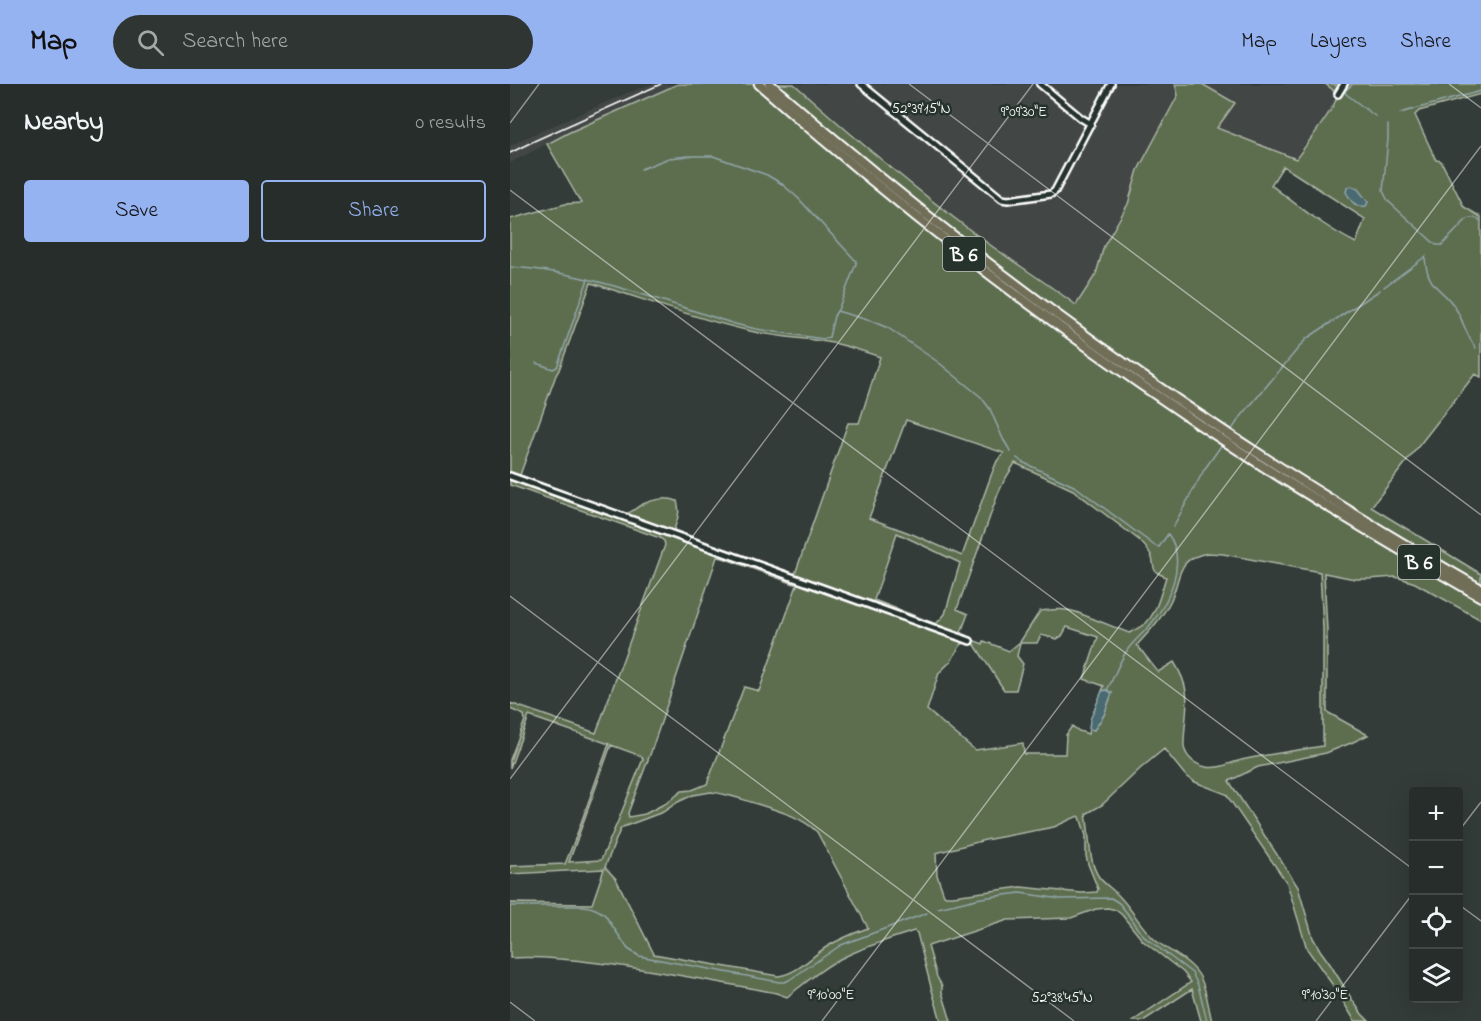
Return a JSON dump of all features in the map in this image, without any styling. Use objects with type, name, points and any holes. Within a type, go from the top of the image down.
[{"type":"highway","name":"B 6","points":[[759,84],[956,248],[1059,326],[1182,408]]},
{"type":"highway","name":"B 6","points":[[770,84],[911,203],[1182,408],[1263,466],[1481,597]]},
{"type":"highway","name":"B 6","points":[[1360,523],[1481,589]]},
{"type":"street","points":[[861,84],[1002,199],[1008,200],[1051,194],[1055,191],[1111,84]]},
{"type":"street","points":[[1040,84],[1091,124]]},
{"type":"street","points":[[1338,94],[1344,84]]},
{"type":"street","points":[[510,476],[970,641]]},
{"type":"shaded area","points":[[652,84],[678,84],[570,132],[510,163],[510,146]]},
{"type":"shaded area","points":[[794,84],[1175,84],[1178,95],[1138,170],[1128,204],[1104,246],[1096,274],[1076,305],[942,209]]},
{"type":"shaded area","points":[[1202,84],[1325,84],[1333,89],[1336,98],[1332,108],[1296,159],[1217,128],[1234,103]]},
{"type":"green space","points":[[678,84],[794,84],[931,200],[990,245],[1076,305],[1096,274],[1104,246],[1128,204],[1138,170],[1178,95],[1175,84],[1202,84],[1235,103],[1217,128],[1296,159],[1325,119],[1336,99],[1331,88],[1325,84],[1481,84],[1481,94],[1419,111],[1415,115],[1436,160],[1441,161],[1464,207],[1481,217],[1481,377],[1475,374],[1371,507],[1481,574],[1481,620],[1415,583],[1403,579],[1395,577],[1355,579],[1324,573],[1327,712],[1368,735],[1326,753],[1258,767],[1229,781],[1298,887],[1313,938],[1320,950],[1369,1021],[1355,1021],[1307,949],[1287,883],[1226,794],[1195,782],[1185,775],[1164,749],[1102,805],[1086,814],[1091,855],[1099,877],[1117,893],[1149,934],[1185,960],[1196,971],[1204,987],[1212,1021],[1201,1021],[1192,989],[1143,1021],[1133,1021],[1191,982],[1183,972],[1143,941],[1122,915],[1108,908],[1096,909],[1071,918],[1008,920],[928,946],[951,1021],[941,1021],[917,933],[914,931],[869,946],[836,961],[787,997],[687,976],[620,966],[554,958],[510,958],[510,903],[592,904],[604,869],[510,874],[510,866],[565,864],[609,744],[529,716],[510,768],[510,760],[525,720],[524,715],[510,709],[510,703],[596,733],[665,545],[660,538],[510,485],[510,219],[565,204],[581,203],[547,144]],"holes":[[[1283,166],[1365,219],[1356,243],[1323,224],[1271,185]],[[591,283],[730,326],[769,335],[834,343],[880,357],[859,423],[848,423],[795,574],[674,530],[679,513],[677,501],[664,499],[651,501],[625,514],[520,475]],[[906,420],[1004,453],[997,461],[992,473],[962,556],[869,518]],[[1015,463],[1073,490],[1139,540],[1151,555],[1155,570],[1166,577],[1150,618],[1129,633],[1072,611],[1040,611],[1020,642],[1009,651],[960,635],[968,614],[957,609],[998,494]],[[897,533],[960,563],[945,614],[936,624],[874,600]],[[1208,553],[1223,554],[1320,572],[1323,629],[1323,746],[1246,759],[1211,768],[1201,766],[1187,755],[1184,747],[1187,701],[1180,673],[1174,662],[1158,672],[1137,645],[1164,612],[1171,600],[1181,570],[1190,560]],[[717,557],[797,585],[759,691],[744,687],[707,784],[682,791],[645,814],[629,817],[628,813]],[[1067,627],[1098,637],[1084,679],[1104,686],[1102,691],[1107,690],[1112,693],[1104,715],[1094,730],[1089,729],[1088,734],[1072,726],[1066,735],[1065,754],[1024,754],[1023,743],[975,750],[927,710],[939,673],[965,642],[975,645],[1004,690],[1016,690],[1023,664],[1017,656],[1020,643],[1037,643],[1041,635],[1057,639],[1062,636]],[[611,745],[641,756],[643,759],[601,860],[569,862]],[[711,792],[735,797],[804,822],[817,832],[868,928],[833,943],[792,972],[778,976],[654,954],[616,879],[605,867],[623,827],[663,812],[693,795]],[[1078,816],[1086,836],[1088,864],[1098,889],[1097,892],[1082,893],[1021,887],[946,896],[937,875],[936,853],[985,840],[1054,827]]]},
{"type":"water","points":[[1351,186],[1358,189],[1368,202],[1366,206],[1356,205],[1352,201],[1346,192]]},
{"type":"water","points":[[1107,690],[1112,693],[1104,715],[1094,730],[1089,729],[1090,720],[1102,691]]},
{"type":"waterway","points":[[1353,84],[1345,91],[1346,94],[1375,116]]},
{"type":"waterway","points":[[1400,113],[1481,91]]},
{"type":"waterway","points":[[1388,125],[1383,191],[1388,201],[1436,245],[1442,245],[1466,220],[1474,218],[1481,221]]},
{"type":"waterway","points":[[641,169],[669,158],[713,156],[767,175],[782,184],[798,198],[856,261],[838,310]]},
{"type":"waterway","points":[[1384,287],[1426,256]]},
{"type":"waterway","points":[[1425,258],[1432,283],[1456,309],[1476,348]]},
{"type":"waterway","points":[[510,267],[567,274],[595,281],[756,329],[823,339],[829,337],[837,311],[871,321],[888,328],[938,362],[981,397],[990,409],[1011,452]]},
{"type":"waterway","points":[[536,363],[553,369],[557,367],[588,279]]},
{"type":"waterway","points":[[1231,431],[1306,339],[1380,290]]},
{"type":"waterway","points":[[1173,527],[1204,470],[1223,443]]},
{"type":"waterway","points":[[1017,458],[1076,487],[1155,546],[1159,547],[1168,534],[1174,545],[1176,569],[1170,593],[1158,615],[1126,652],[1107,690]]},
{"type":"waterway","points":[[938,908],[981,898],[1020,893],[1061,899],[1111,898],[1119,903],[1147,939],[1192,973],[1198,985],[1207,1021]]},
{"type":"waterway","points":[[510,906],[584,906],[592,908],[605,915],[628,949],[639,956],[779,982],[789,980],[841,945],[927,913]]},
{"type":"railway","points":[[510,153],[661,84]]}]
